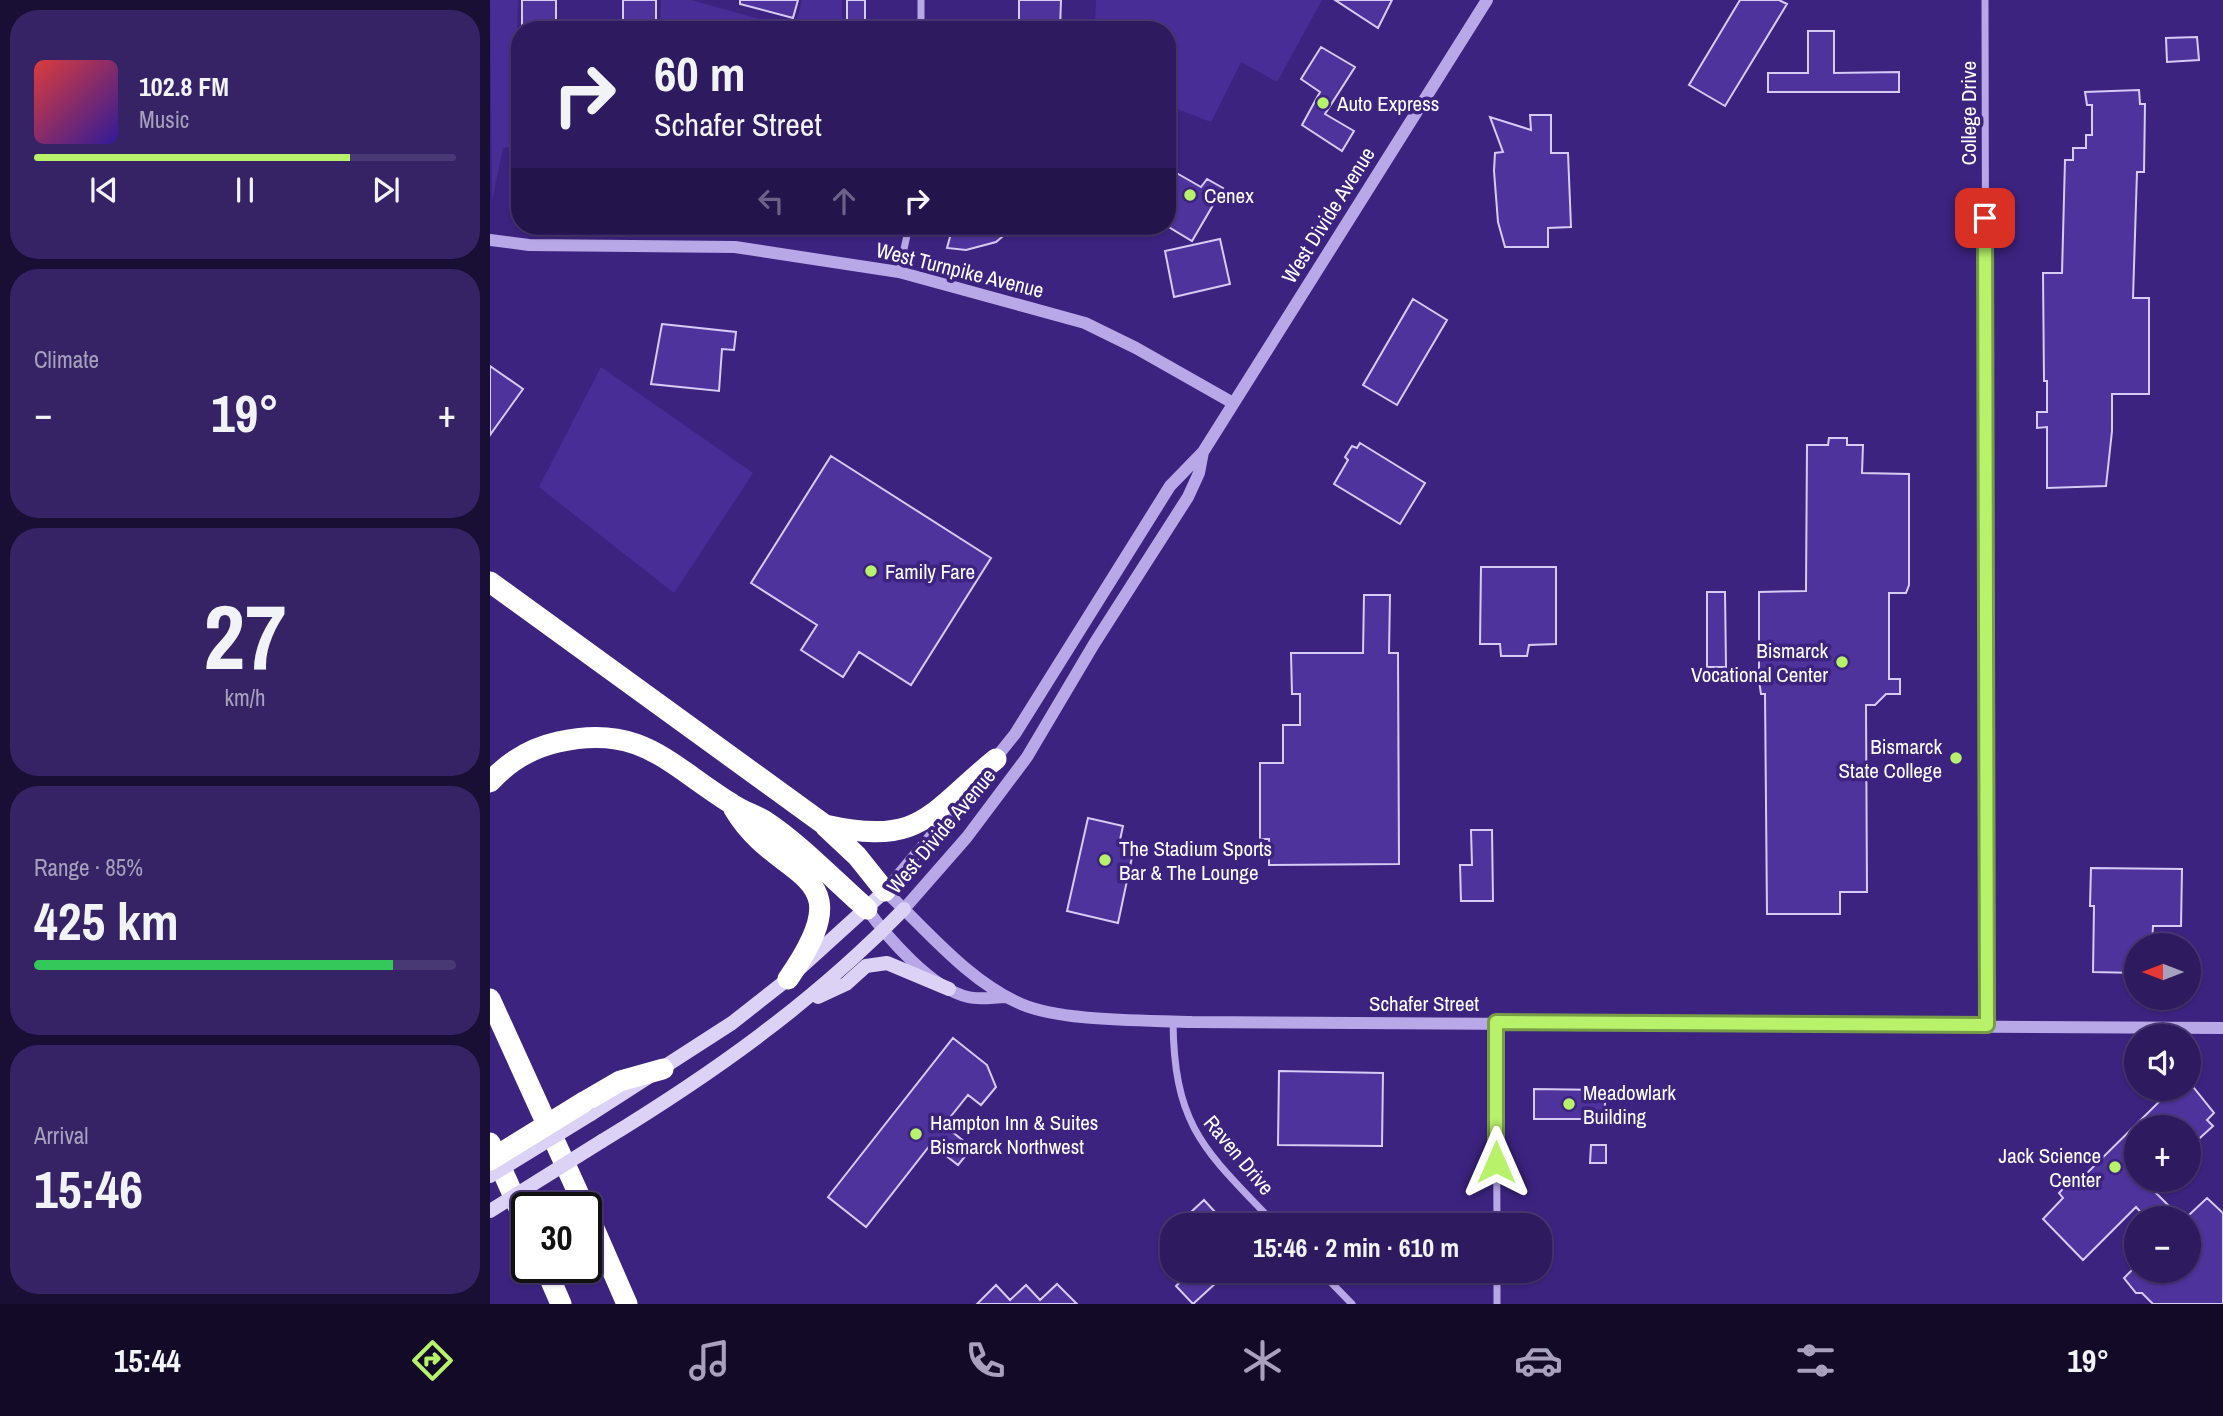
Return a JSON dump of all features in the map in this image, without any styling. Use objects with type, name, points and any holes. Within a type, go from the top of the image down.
[{"type":"highway","points":[[490,582],[825,825],[857,856],[885,891]]},
{"type":"highway","points":[[490,782],[516,759],[536,748],[570,739],[607,737],[649,749],[684,769],[732,804],[766,822],[867,909]]},
{"type":"highway","points":[[825,825],[873,832],[915,826],[938,812],[996,759]]},
{"type":"highway","points":[[732,804],[750,830],[799,871],[817,896],[821,909],[816,934],[788,979]]},
{"type":"highway","points":[[490,999],[578,1192]]},
{"type":"highway","points":[[490,1031],[563,1192]]},
{"type":"highway","points":[[494,1167],[587,1108],[620,1081],[663,1069]]},
{"type":"highway","points":[[490,1143],[494,1167],[511,1197]]},
{"type":"highway","points":[[602,1245],[628,1304]]},
{"type":"highway","points":[[602,1277],[614,1304]]},
{"type":"highway","points":[[552,1283],[561,1304]]},
{"type":"main road","name":"West Divide Avenue","points":[[663,1069],[732,1023],[788,979],[885,891]]},
{"type":"main road","name":"West Divide Avenue","points":[[490,1210],[690,1087],[801,1005],[904,909]]},
{"type":"main road","points":[[801,1005],[846,984],[866,966],[887,963],[949,989]]},
{"type":"street","points":[[921,0],[921,21]]},
{"type":"street","name":"West Divide Avenue","points":[[885,891],[1015,734],[1170,486],[1203,452],[1487,0]]},
{"type":"street","name":"College Drive","points":[[1985,0],[1987,1025]]},
{"type":"street","points":[[899,272],[907,235]]},
{"type":"street","name":"West Turnpike Avenue","points":[[490,240],[529,245],[735,247],[899,272],[1051,312],[1093,326],[1233,403]]},
{"type":"street","name":"West Divide Avenue","points":[[904,909],[967,837],[1027,757],[1082,663],[1188,497],[1199,473],[1203,452]]},
{"type":"street","name":"Schafer Street","points":[[885,891],[975,976],[1006,997],[1024,1006],[1070,1015],[1172,1021],[2223,1028]]},
{"type":"street","name":"Schafer Street","points":[[867,909],[883,931],[949,989],[968,997],[1006,997]]},
{"type":"street","name":"Raven Drive","points":[[1172,1021],[1174,1073],[1187,1119],[1200,1141],[1265,1213]]},
{"type":"street","points":[[1496,1022],[1497,1213]]},
{"type":"street","points":[[1332,1283],[1352,1304]]},
{"type":"street","points":[[1497,1283],[1497,1304]]},
{"type":"shaded area","points":[[490,0],[518,0],[517,21],[511,21],[511,147],[503,148],[492,200]]},
{"type":"shaded area","points":[[661,0],[691,0],[766,21],[660,21]]},
{"type":"shaded area","points":[[802,0],[842,0],[842,21],[797,21]]},
{"type":"shaded area","points":[[1096,0],[1322,0],[1277,82],[1241,62],[1211,122],[1176,108],[1176,21],[1095,21]]},
{"type":"shaded area","points":[[601,367],[753,473],[674,593],[539,487]]},
{"type":"building","points":[[522,0],[556,0],[556,21],[522,21]]},
{"type":"building","points":[[623,0],[656,0],[656,21],[623,21]]},
{"type":"building","points":[[740,0],[798,0],[793,18],[740,4]]},
{"type":"building","points":[[847,0],[865,0],[865,21],[847,21]]},
{"type":"building","points":[[1019,0],[1061,0],[1060,21],[1019,21]]},
{"type":"building","points":[[1335,0],[1392,0],[1378,28]]},
{"type":"building","points":[[1740,0],[1779,0],[1787,4],[1725,106],[1689,85]]},
{"type":"building","points":[[1808,31],[1834,31],[1834,73],[1899,72],[1899,92],[1768,92],[1768,73],[1808,73]]},
{"type":"building","points":[[2197,37],[2199,60],[2167,62],[2166,38]]},
{"type":"building","name":"Auto Express","points":[[1321,47],[1355,67],[1325,114],[1354,131],[1342,151],[1302,125],[1320,92],[1301,79]]},
{"type":"building","points":[[2139,90],[2140,104],[2145,104],[2144,172],[2137,172],[2133,298],[2149,298],[2149,394],[2112,394],[2112,431],[2106,486],[2047,488],[2047,427],[2037,428],[2037,412],[2047,412],[2047,381],[2044,381],[2043,273],[2062,273],[2065,160],[2073,160],[2073,148],[2086,148],[2086,135],[2092,135],[2092,105],[2087,105],[2085,92]]},
{"type":"building","points":[[1530,115],[1551,115],[1551,153],[1568,153],[1571,227],[1548,228],[1548,247],[1505,247],[1498,222],[1494,171],[1495,153],[1503,152],[1490,117],[1531,130]]},
{"type":"building","points":[[1176,173],[1201,187],[1207,179],[1223,188],[1192,241],[1176,231]]},
{"type":"building","points":[[951,235],[1004,235],[996,242],[966,250],[947,248]]},
{"type":"building","name":"Cenex","points":[[1220,239],[1230,284],[1174,297],[1165,251]]},
{"type":"building","points":[[1413,299],[1447,320],[1397,405],[1363,385]]},
{"type":"building","points":[[662,324],[736,332],[734,350],[722,349],[719,391],[651,384]]},
{"type":"building","points":[[490,366],[523,389],[490,435]]},
{"type":"building","points":[[1829,438],[1847,438],[1847,445],[1863,445],[1862,473],[1909,474],[1909,585],[1906,593],[1889,593],[1889,679],[1900,679],[1900,694],[1886,694],[1875,705],[1866,705],[1867,892],[1840,892],[1840,914],[1767,914],[1765,694],[1761,694],[1759,681],[1759,592],[1806,591],[1807,445],[1828,445]]},
{"type":"building","points":[[1360,443],[1425,483],[1400,524],[1334,484],[1348,460],[1345,457],[1352,446],[1357,448]]},
{"type":"building","name":"Family Fare","points":[[831,456],[991,558],[911,685],[859,652],[843,677],[801,650],[817,625],[751,583]]},
{"type":"building","points":[[1481,567],[1556,567],[1556,644],[1529,645],[1527,656],[1501,656],[1500,644],[1480,644]]},
{"type":"building","points":[[1707,592],[1725,592],[1726,667],[1707,667]]},
{"type":"building","points":[[1364,595],[1390,595],[1389,653],[1398,653],[1399,864],[1269,865],[1269,839],[1260,839],[1260,763],[1283,763],[1283,725],[1300,725],[1300,694],[1292,694],[1291,653],[1363,653]]},
{"type":"building","name":"The Stadium Sports Bar & The Lounge","points":[[1088,818],[1123,826],[1120,840],[1135,843],[1118,923],[1067,911]]},
{"type":"building","points":[[1471,830],[1492,830],[1493,901],[1461,901],[1460,865],[1472,865]]},
{"type":"building","points":[[2091,868],[2182,869],[2181,926],[2153,926],[2153,933],[2124,933],[2124,973],[2093,972],[2094,906],[2090,906]]},
{"type":"building","name":"Hampton Inn & Suites Bismarck Northwest","points":[[953,1038],[987,1065],[996,1087],[981,1105],[968,1095],[944,1125],[972,1148],[958,1165],[931,1144],[866,1227],[828,1197]]},
{"type":"building","points":[[1279,1071],[1383,1073],[1382,1146],[1278,1145]]},
{"type":"building","name":"Meadowlark Building","points":[[1534,1089],[1605,1090],[1605,1119],[1534,1119]]},
{"type":"building","name":"Jack Science Center","points":[[2201,1097],[2214,1113],[2207,1120],[2213,1126],[2201,1137],[2201,1115],[2146,1115],[2160,1101],[2201,1101]]},
{"type":"building","name":"Jack Science Center","points":[[2124,1136],[2124,1192],[2155,1192],[2169,1206],[2124,1206],[2124,1219],[2083,1260],[2043,1219],[2063,1198],[2059,1193],[2071,1180],[2076,1184]]},
{"type":"building","points":[[1591,1145],[1606,1145],[1606,1163],[1590,1163]]},
{"type":"building","points":[[2207,1198],[2223,1213],[2223,1304],[2153,1304],[2142,1293],[2136,1293],[2128,1283],[2201,1283],[2201,1206],[2199,1206]]},
{"type":"building","points":[[1204,1200],[1216,1213],[1190,1213]]},
{"type":"building","points":[[1179,1283],[1216,1283],[1193,1304],[1176,1286]]},
{"type":"building","points":[[1057,1284],[1077,1304],[977,1304],[996,1285],[1010,1300],[1026,1285],[1040,1300]]},
{"type":"place","name":"Auto Express","points":[[1323,103]]},
{"type":"place","name":"Cenex","points":[[1190,195]]},
{"type":"place","name":"Family Fare","points":[[871,571]]},
{"type":"place","name":"Bismarck Vocational Center","points":[[1842,662]]},
{"type":"place","name":"Bismarck State College","points":[[1956,758]]},
{"type":"place","name":"The Stadium Sports Bar & The Lounge","points":[[1105,860]]},
{"type":"place","name":"Meadowlark Building","points":[[1569,1104]]},
{"type":"place","name":"Hampton Inn & Suites Bismarck Northwest","points":[[916,1134]]},
{"type":"place","name":"Jack Science Center","points":[[2115,1167]]},
{"type":"route","points":[[1496,1162],[1496,1022],[1987,1025],[1985,218]]}]
